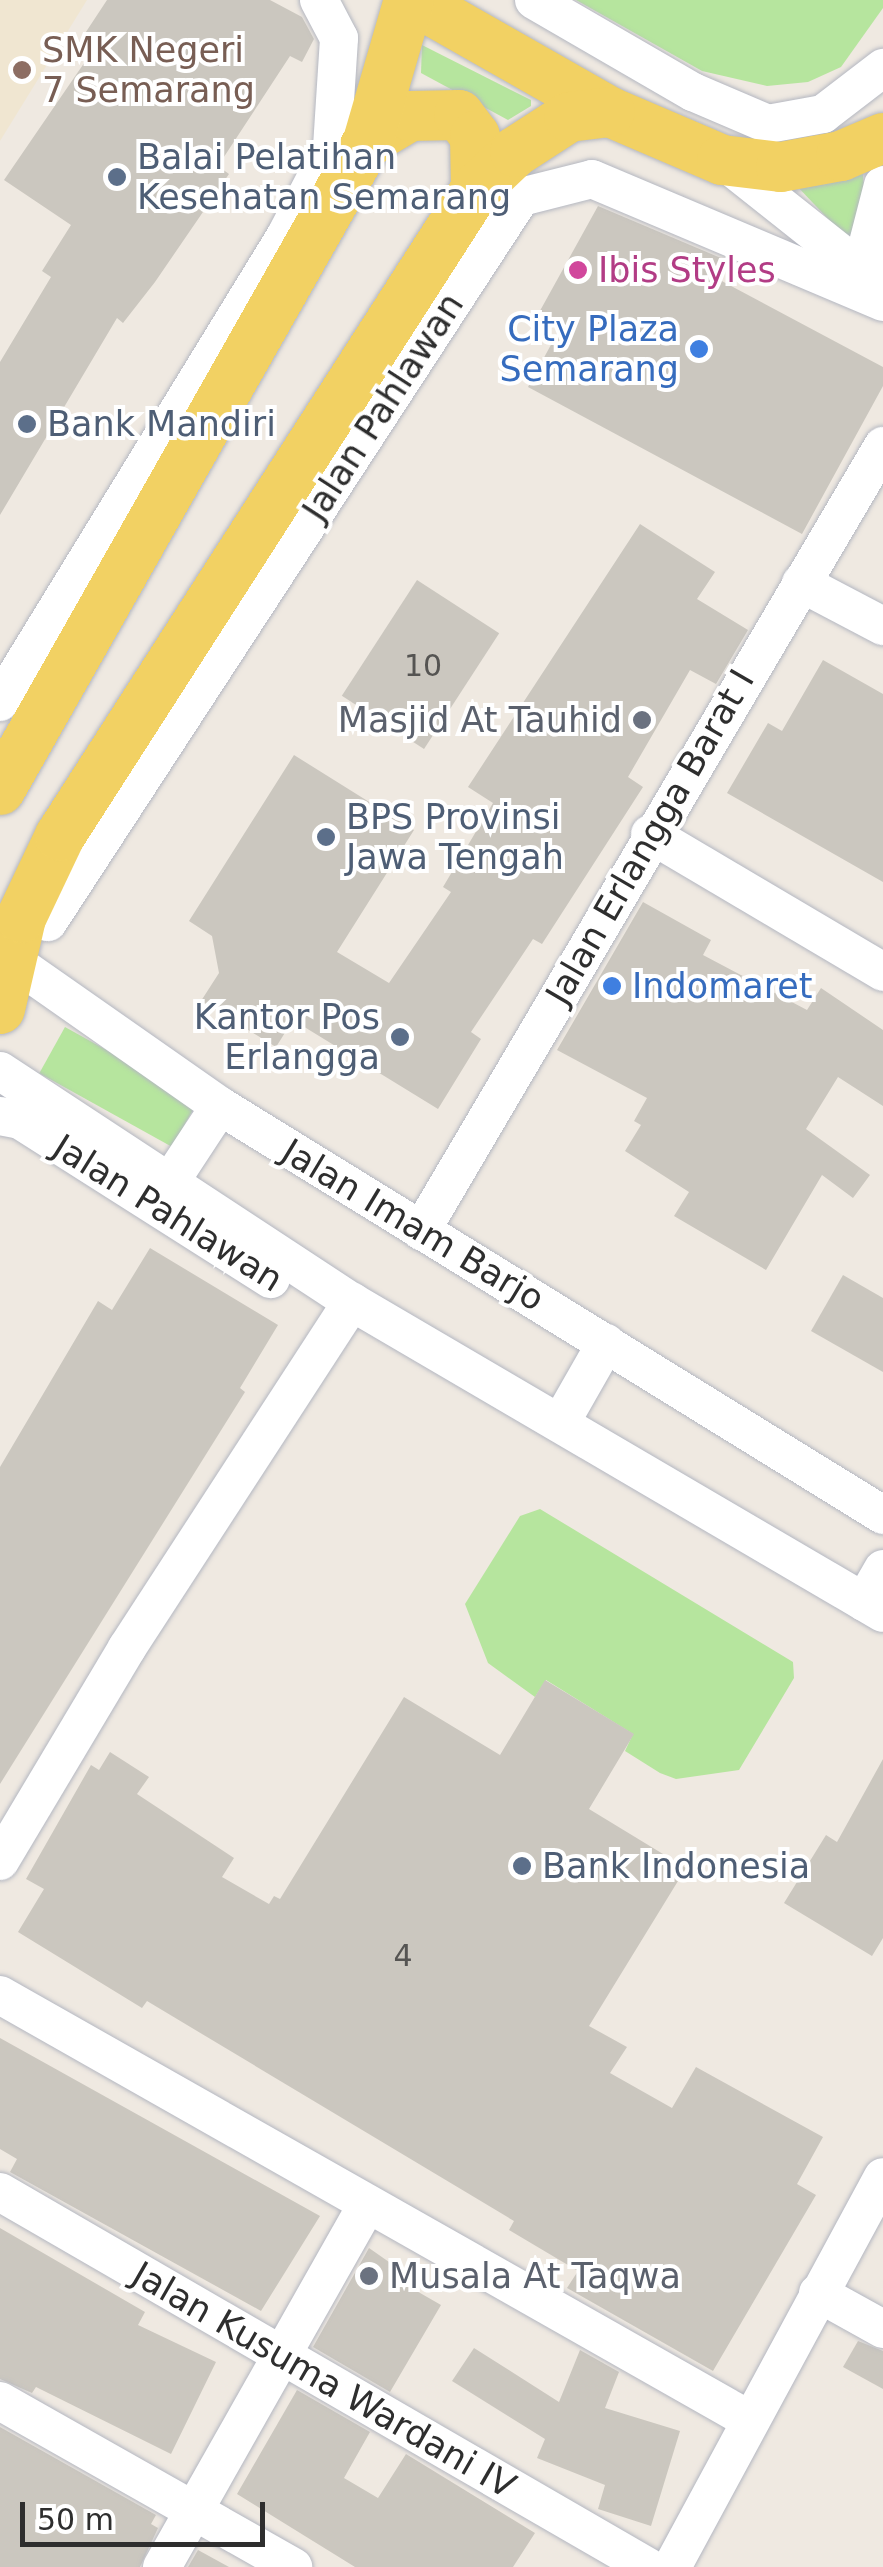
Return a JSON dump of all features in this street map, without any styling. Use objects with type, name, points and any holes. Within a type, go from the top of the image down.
[{"type":"main road","points":[[0,790],[368,141],[411,0],[610,112],[722,160],[781,167],[840,156],[883,138]]},
{"type":"main road","name":"Jalan Pahlawan","points":[[0,1009],[9,991],[15,939],[60,836],[476,190],[515,152],[569,116],[610,112]]},
{"type":"main road","points":[[368,141],[410,116],[459,114],[475,136],[476,190]]},
{"type":"street","points":[[0,702],[286,236],[332,146],[339,38],[318,0]]},
{"type":"street","points":[[534,0],[694,92],[768,124],[823,114],[883,68]]},
{"type":"street","points":[[722,160],[881,293]]},
{"type":"street","name":"Jalan Pahlawan","points":[[15,939],[48,922],[520,197],[592,179],[881,293]]},
{"type":"street","points":[[881,293],[867,248],[883,185]]},
{"type":"street","name":"Jalan Erlangga Barat I","points":[[421,1231],[650,834],[883,446]]},
{"type":"street","points":[[801,583],[883,626]]},
{"type":"street","points":[[650,834],[883,972]]},
{"type":"street","name":"Jalan Imam Barjo","points":[[15,939],[220,1106],[883,1514]]},
{"type":"street","points":[[0,1071],[338,1292],[873,1607],[883,1569]]},
{"type":"street","points":[[170,1182],[220,1106]]},
{"type":"street","name":"Jalan Pahlawan","points":[[0,1116],[20,1120],[312,1304],[338,1292]]},
{"type":"street","points":[[0,1862],[338,1292]]},
{"type":"street","points":[[561,1422],[606,1343]]},
{"type":"street","points":[[0,1995],[366,2207],[748,2419]]},
{"type":"street","points":[[672,2567],[748,2419],[883,2177]]},
{"type":"street","name":"Jalan Kusuma Wardani IV","points":[[0,2192],[648,2567]]},
{"type":"street","points":[[162,2567],[278,2356],[366,2207]]},
{"type":"street","points":[[818,2293],[883,2328]]},
{"type":"street","points":[[0,2401],[292,2567]]},
{"type":"shaded area","name":"SMK Negeri 7 Semarang","points":[[0,0],[87,0],[0,141]]},
{"type":"green space","points":[[576,0],[883,0],[883,8],[841,67],[808,82],[767,86],[702,71]]},
{"type":"green space","points":[[422,45],[531,100],[531,106],[508,120],[421,73]]},
{"type":"green space","points":[[862,166],[864,187],[850,242],[795,184]]},
{"type":"green space","points":[[65,1027],[198,1101],[172,1147],[39,1073]]},
{"type":"green space","points":[[540,1509],[793,1662],[794,1678],[739,1770],[676,1779],[660,1773],[625,1751],[633,1734],[546,1680],[535,1697],[488,1663],[465,1604],[520,1516]]},
{"type":"building","points":[[107,0],[270,0],[302,17],[314,39],[302,62],[290,56],[218,166],[229,174],[155,282],[123,323],[117,318],[0,515],[0,362],[51,277],[42,271],[71,225],[4,180],[91,53],[78,44]]},
{"type":"building","name":"City Plaza Semarang","points":[[598,206],[728,261],[718,279],[883,367],[883,386],[802,534],[528,387],[559,330],[536,318]]},
{"type":"building","points":[[640,524],[715,572],[697,599],[748,630],[716,684],[690,670],[628,777],[643,787],[542,944],[533,939],[471,1032],[481,1039],[438,1109],[293,1020],[276,1047],[201,1001],[219,973],[212,936],[189,921],[294,755],[414,830],[337,952],[389,983],[451,892],[443,887],[493,803],[468,787]]},
{"type":"building","points":[[417,580],[499,633],[424,749],[342,696]]},
{"type":"building","points":[[823,660],[883,694],[883,882],[727,793],[768,723],[782,731]]},
{"type":"building","points":[[643,902],[711,940],[703,955],[807,1010],[821,988],[883,1030],[883,1106],[838,1077],[806,1129],[870,1175],[853,1198],[822,1175],[766,1270],[674,1216],[689,1192],[625,1151],[641,1125],[634,1121],[647,1098],[557,1050]]},
{"type":"building","points":[[150,1248],[278,1325],[240,1388],[245,1392],[0,1784],[0,1467],[98,1301],[112,1310]]},
{"type":"building","points":[[843,1275],[883,1298],[883,1372],[811,1331]]},
{"type":"building","points":[[545,1680],[634,1734],[589,1809],[686,1868],[589,2026],[627,2047],[610,2073],[672,2108],[696,2067],[823,2137],[797,2184],[816,2195],[713,2371],[567,2288],[578,2271],[509,2230],[514,2221],[147,2001],[142,2008],[18,1932],[44,1889],[26,1879],[91,1765],[99,1770],[110,1752],[149,1777],[137,1794],[234,1858],[222,1877],[269,1904],[274,1896],[280,1899],[404,1697],[500,1755]]},
{"type":"building","points":[[883,1759],[883,1938],[872,1956],[784,1903],[826,1835],[837,1842]]},
{"type":"building","points":[[0,2038],[320,2216],[261,2311],[10,2172],[17,2159],[0,2149]]},
{"type":"building","points":[[0,2228],[145,2312],[138,2325],[216,2362],[171,2454],[36,2387],[32,2393],[0,2379]]},
{"type":"building","points":[[369,2248],[399,2269],[394,2278],[441,2305],[390,2392],[313,2347]]},
{"type":"building","points":[[858,2341],[883,2351],[883,2389],[843,2367]]},
{"type":"building","points":[[474,2348],[559,2402],[580,2350],[619,2372],[605,2408],[680,2431],[651,2526],[598,2509],[605,2485],[537,2458],[545,2439],[452,2381]]},
{"type":"building","points":[[297,2390],[370,2432],[344,2478],[378,2498],[406,2454],[535,2533],[513,2567],[355,2567],[237,2494]]},
{"type":"building","points":[[0,2427],[156,2515],[151,2524],[158,2528],[140,2567],[0,2567]]},
{"type":"building","points":[[198,2550],[229,2567],[188,2567]]},
{"type":"place","name":"SMK Negeri 7 Semarang","points":[[22,70]]},
{"type":"place","name":"Balai Pelatihan Kesehatan Semarang","points":[[117,177]]},
{"type":"place","name":"Ibis Styles","points":[[578,270]]},
{"type":"place","name":"City Plaza Semarang","points":[[699,349]]},
{"type":"place","name":"Bank Mandiri","points":[[27,424]]},
{"type":"place","name":"Masjid At Tauhid","points":[[642,720]]},
{"type":"place","name":"BPS Provinsi Jawa Tengah","points":[[326,837]]},
{"type":"place","name":"Indomaret","points":[[612,986]]},
{"type":"place","name":"Kantor Pos Erlangga","points":[[400,1037]]},
{"type":"place","name":"Bank Indonesia","points":[[522,1866]]},
{"type":"place","name":"Musala At Taqwa","points":[[369,2276]]}]
